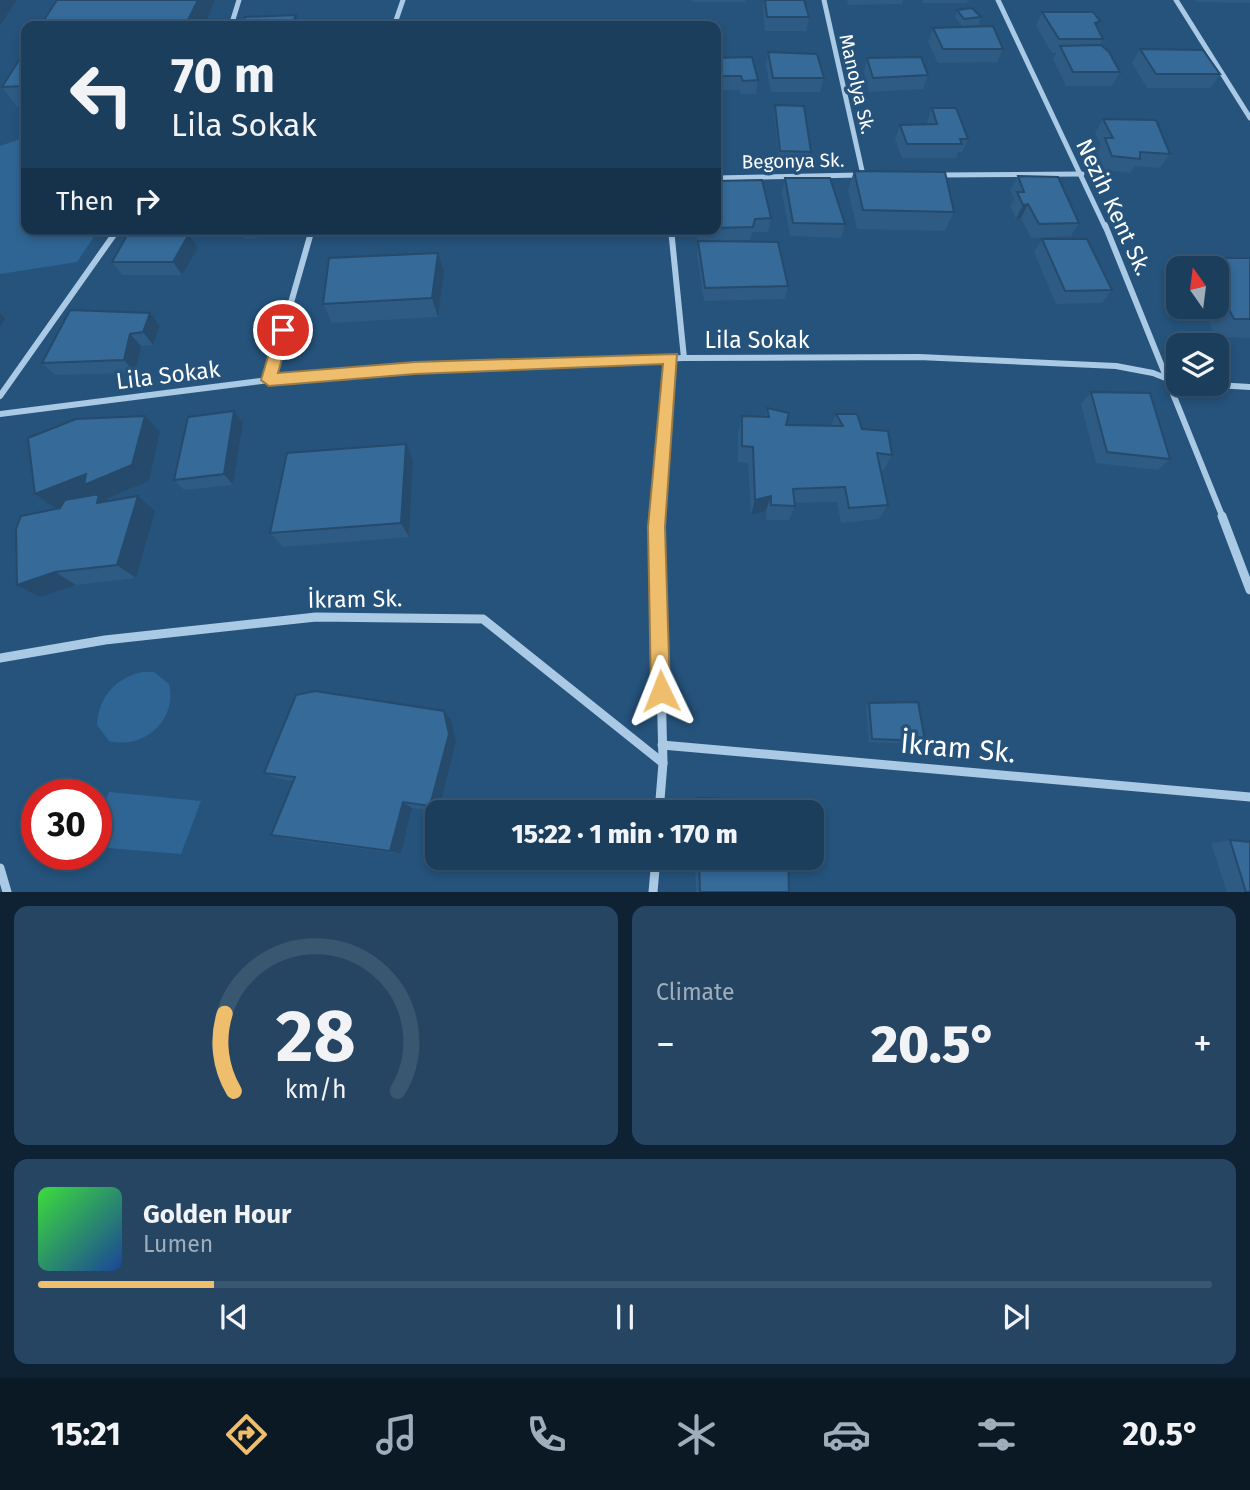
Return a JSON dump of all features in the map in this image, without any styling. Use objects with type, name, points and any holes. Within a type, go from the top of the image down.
[{"type":"street","points":[[233,21],[239,0]]},
{"type":"street","points":[[396,21],[403,0]]},
{"type":"street","name":"Manolya Sk.","points":[[824,0],[863,175]]},
{"type":"street","name":"Nezih Kent Sk.","points":[[998,0],[1024,62],[1082,174],[1166,359]]},
{"type":"street","points":[[1176,0],[1250,117]]},
{"type":"street","points":[[932,175],[1082,174]]},
{"type":"street","name":"Begonya Sk.","points":[[721,178],[877,175]]},
{"type":"street","points":[[0,396],[114,235]]},
{"type":"street","points":[[269,380],[310,235]]},
{"type":"street","points":[[672,235],[684,358]]},
{"type":"street","name":"Lila Sokak","points":[[0,414],[269,380],[415,368],[671,358],[919,357],[1116,366],[1153,373],[1166,378]]},
{"type":"street","points":[[660,800],[663,763],[656,527],[671,358]]},
{"type":"street","name":"Lila Sokak","points":[[1229,386],[1250,387]]},
{"type":"street","name":"Nezih Kent Sk.","points":[[1182,396],[1250,590]]},
{"type":"street","name":"İkram Sk.","points":[[0,658],[105,640],[316,617],[483,619],[663,763]]},
{"type":"street","name":"İkram Sk.","points":[[662,746],[1250,797]]},
{"type":"street","points":[[0,868],[7,891]]},
{"type":"street","points":[[653,891],[655,870]]},
{"type":"shaded area","points":[[21,139],[21,235],[95,235],[77,262],[0,274],[0,146]]},
{"type":"shaded area","points":[[142,672],[154,672],[169,684],[168,709],[163,720],[155,729],[134,741],[109,741],[97,725],[101,706],[110,690],[117,684]]},
{"type":"shaded area","points":[[112,792],[201,801],[181,854],[112,848]]},
{"type":"building","points":[[57,0],[198,0],[188,20],[43,21]]},
{"type":"building","points":[[765,0],[804,0],[809,17],[767,17]]},
{"type":"building","points":[[972,8],[981,17],[964,19],[957,10]]},
{"type":"building","points":[[1042,12],[1093,12],[1100,21],[1095,23],[1103,39],[1059,39]]},
{"type":"building","points":[[296,15],[293,21],[244,21],[245,17]]},
{"type":"building","points":[[993,26],[1003,49],[943,49],[933,28]]},
{"type":"building","points":[[1101,45],[1109,52],[1120,72],[1073,72],[1060,46]]},
{"type":"building","points":[[1140,49],[1203,50],[1220,74],[1156,74]]},
{"type":"building","points":[[768,52],[817,54],[824,78],[773,78]]},
{"type":"building","points":[[21,57],[21,86],[2,87]]},
{"type":"building","points":[[752,57],[758,80],[743,81],[741,76],[721,76],[721,58]]},
{"type":"building","points":[[921,57],[928,75],[873,78],[867,58]]},
{"type":"building","points":[[775,105],[804,106],[811,152],[780,151]]},
{"type":"building","points":[[932,108],[956,108],[968,139],[960,139],[962,144],[907,144],[900,125],[937,124]]},
{"type":"building","points":[[1103,119],[1156,120],[1170,154],[1140,152],[1140,159],[1112,156],[1105,138],[1113,138]]},
{"type":"building","points":[[854,171],[945,172],[954,212],[863,210]]},
{"type":"building","points":[[1018,176],[1058,177],[1079,223],[1039,224],[1028,204],[1023,205],[1017,192],[1024,192]]},
{"type":"building","points":[[785,178],[830,178],[845,224],[793,223]]},
{"type":"building","points":[[762,180],[771,218],[755,219],[753,227],[721,228],[721,181]]},
{"type":"building","points":[[127,235],[188,235],[173,262],[112,262]]},
{"type":"building","points":[[1042,239],[1087,239],[1112,290],[1065,291]]},
{"type":"building","points":[[698,241],[778,242],[788,286],[705,288]]},
{"type":"building","points":[[438,253],[432,298],[323,304],[329,258]]},
{"type":"building","points":[[1229,258],[1250,258],[1250,319],[1234,319],[1229,309]]},
{"type":"building","points":[[70,310],[150,313],[143,332],[130,334],[124,360],[42,363]]},
{"type":"building","points":[[1091,392],[1150,393],[1170,459],[1107,452]]},
{"type":"building","points":[[767,408],[789,413],[786,425],[843,426],[836,414],[857,414],[862,429],[888,431],[892,455],[877,453],[888,505],[849,508],[845,487],[793,489],[795,506],[771,505],[771,496],[755,500],[753,447],[742,446],[742,416],[769,417]]},
{"type":"building","points":[[234,411],[224,474],[174,480],[188,417]]},
{"type":"building","points":[[145,416],[132,465],[84,485],[86,474],[35,494],[28,438],[76,419]]},
{"type":"building","points":[[406,444],[401,523],[270,533],[287,453]]},
{"type":"building","points":[[99,494],[97,503],[138,496],[117,565],[55,572],[17,585],[16,529],[21,516],[60,508],[65,500]]},
{"type":"building","points":[[315,691],[444,711],[449,734],[432,800],[425,800],[425,805],[403,802],[390,851],[271,835],[295,777],[264,773],[296,695]]},
{"type":"building","points":[[918,702],[925,741],[872,739],[869,703]]},
{"type":"building","points":[[697,798],[787,800],[697,800]]},
{"type":"building","points":[[1230,840],[1250,842],[1250,892],[1246,892]]},
{"type":"building","points":[[699,870],[788,870],[789,892],[700,892]]},
{"type":"route","points":[[283,330],[269,380],[415,368],[671,358],[656,527],[661,691]]}]
